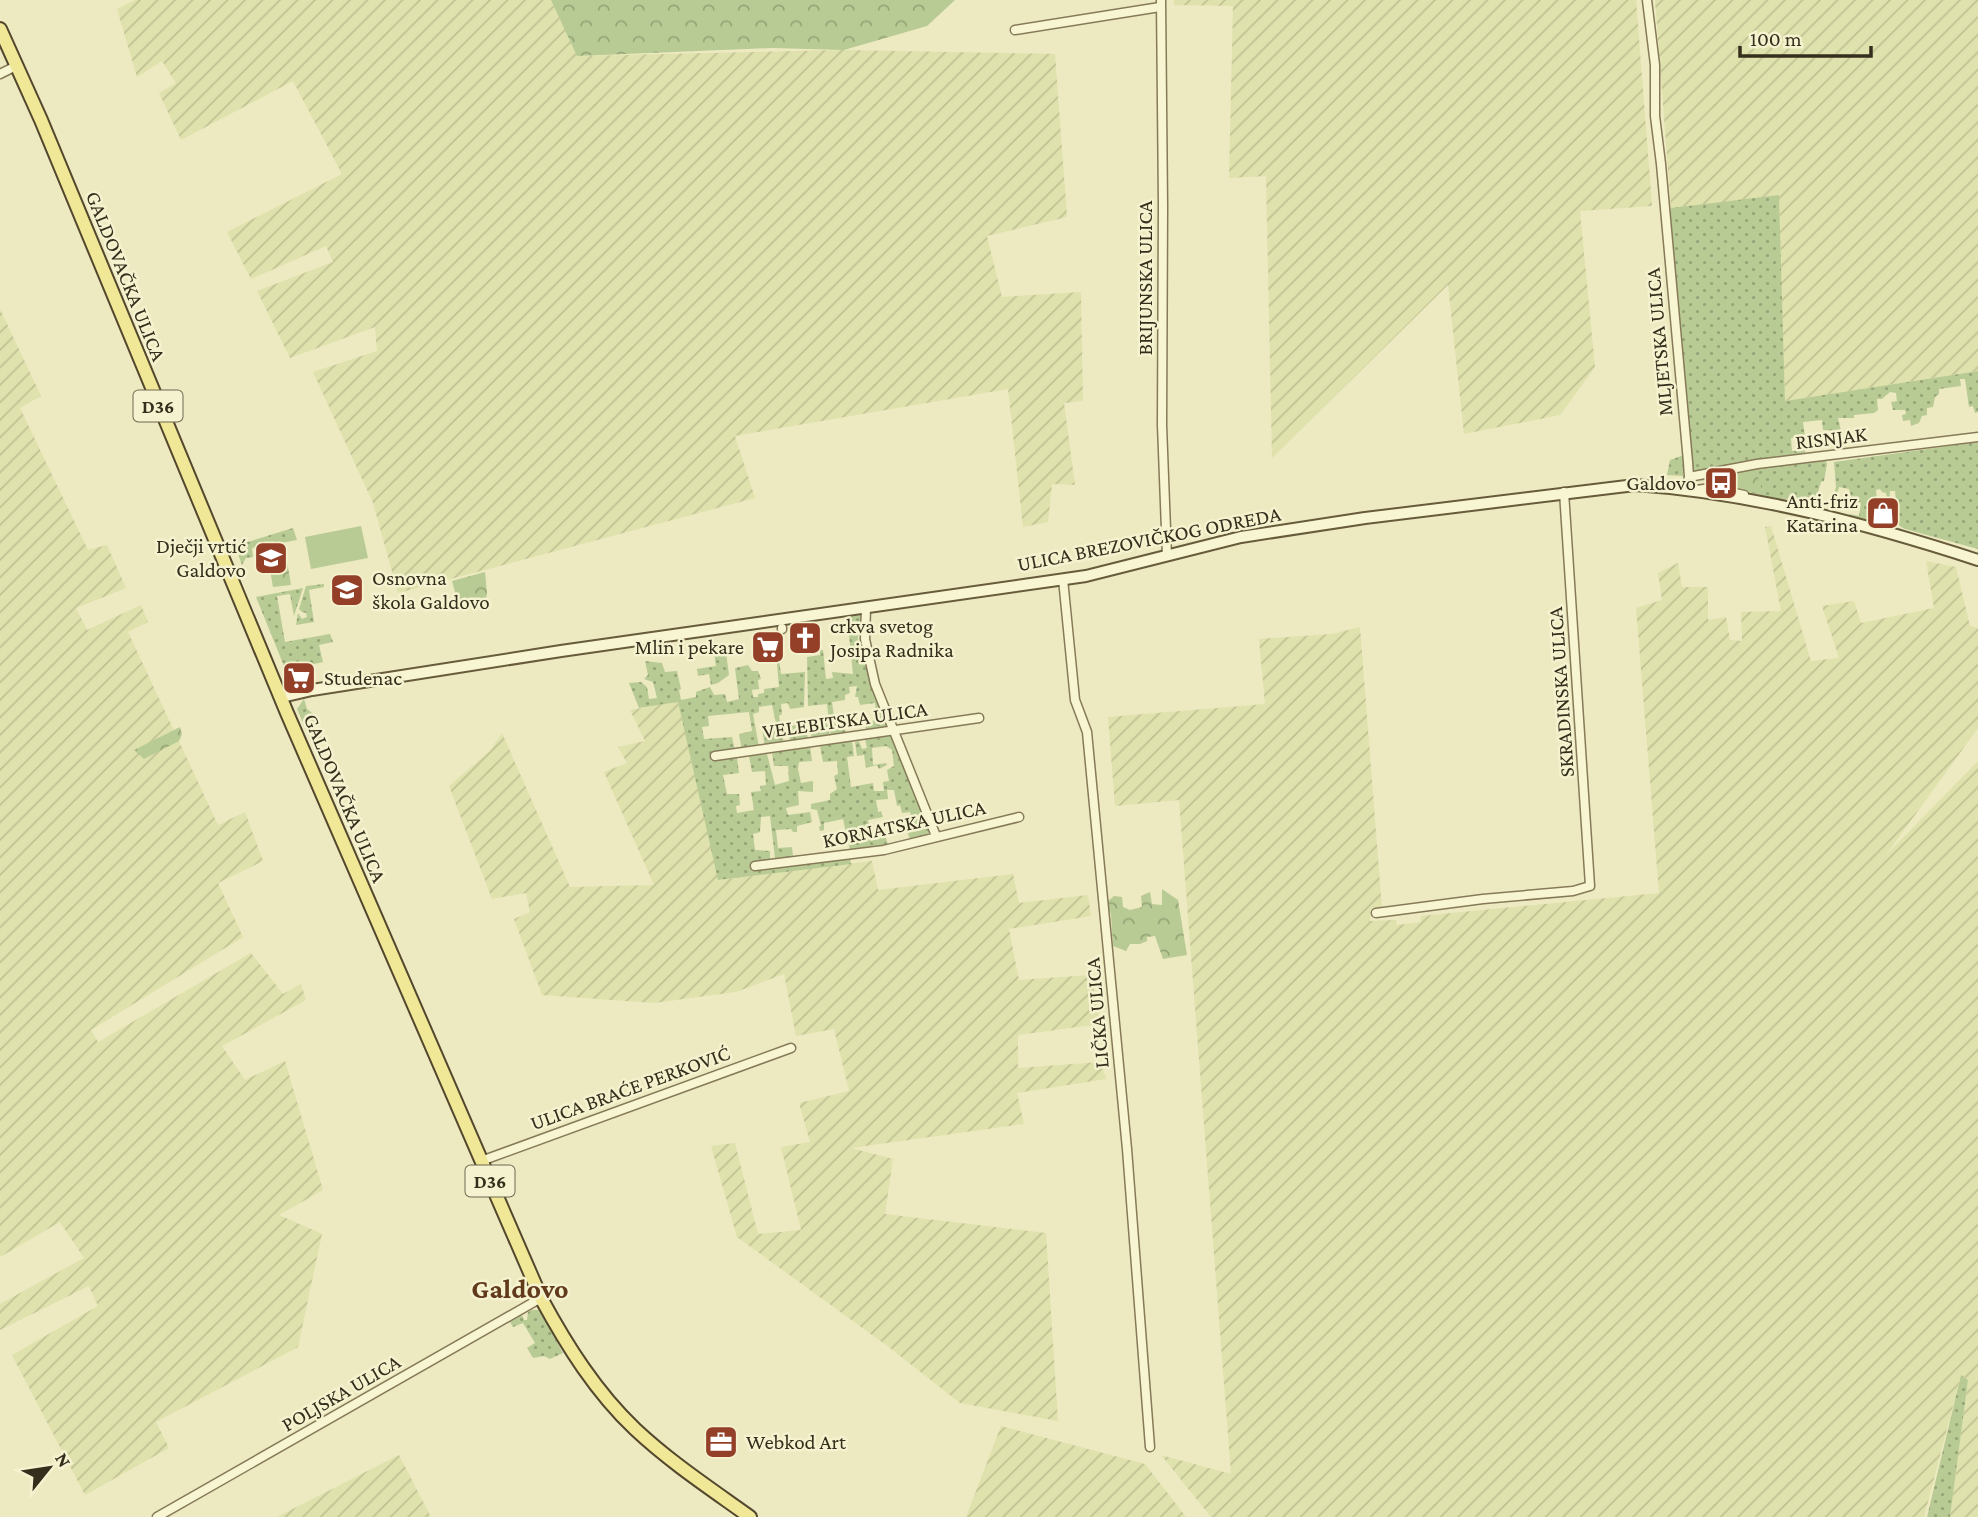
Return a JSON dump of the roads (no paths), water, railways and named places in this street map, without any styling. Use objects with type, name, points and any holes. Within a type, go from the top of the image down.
[{"type":"main road","name":"GALDOVAČKA ULICA","points":[[0,29],[282,697],[541,1298],[581,1366],[634,1428],[660,1451],[750,1517]]},
{"type":"main road","name":"ULICA BREZOVIČKOG ODREDA","points":[[282,697],[561,651],[1063,579],[1241,537],[1564,492],[1635,485],[1689,490],[1842,519],[1978,560]]},
{"type":"street","name":"MLJETSKA ULICA","points":[[1647,0],[1655,65],[1655,116],[1689,490]]},
{"type":"street","points":[[1014,30],[1161,4]]},
{"type":"street","name":"BRIJUNSKA ULICA","points":[[1161,4],[1162,425],[1167,556]]},
{"type":"street","points":[[0,74],[16,66]]},
{"type":"street","name":"RISNJAK","points":[[1689,477],[1777,462],[1978,437]]},
{"type":"street","name":"SKRADINSKA ULICA","points":[[1376,913],[1590,886],[1564,492]]},
{"type":"street","name":"LIČKA ULICA","points":[[1063,579],[1075,700],[1087,732],[1090,759],[1127,1149],[1150,1447]]},
{"type":"street","points":[[866,608],[865,639],[868,659],[883,710],[894,730],[936,836]]},
{"type":"street","name":"VELEBITSKA ULICA","points":[[715,756],[979,718]]},
{"type":"street","name":"KORNATSKA ULICA","points":[[755,866],[884,850],[1019,817]]},
{"type":"street","name":"ULICA BRAĆE PERKOVIĆ","points":[[481,1161],[791,1048]]},
{"type":"street","name":"POLJSKA ULICA","points":[[157,1517],[541,1298]]},
{"type":"place","name":"Galdovo","points":[[1721,483]]},
{"type":"place","name":"Anti-friz Katarina","points":[[1883,513]]},
{"type":"place","name":"Dječji vrtić Galdovo","points":[[271,558]]},
{"type":"place","name":"Osnovna škola Galdovo","points":[[347,590]]},
{"type":"place","name":"crkva svetog Josipa Radnika","points":[[805,638]]},
{"type":"place","name":"Mlin i pekare","points":[[768,647]]},
{"type":"place","name":"Studenac","points":[[299,678]]},
{"type":"place","name":"Webkod Art","points":[[721,1442]]},
{"type":"district","name":"Galdovo","points":[[520,1288]]}]
